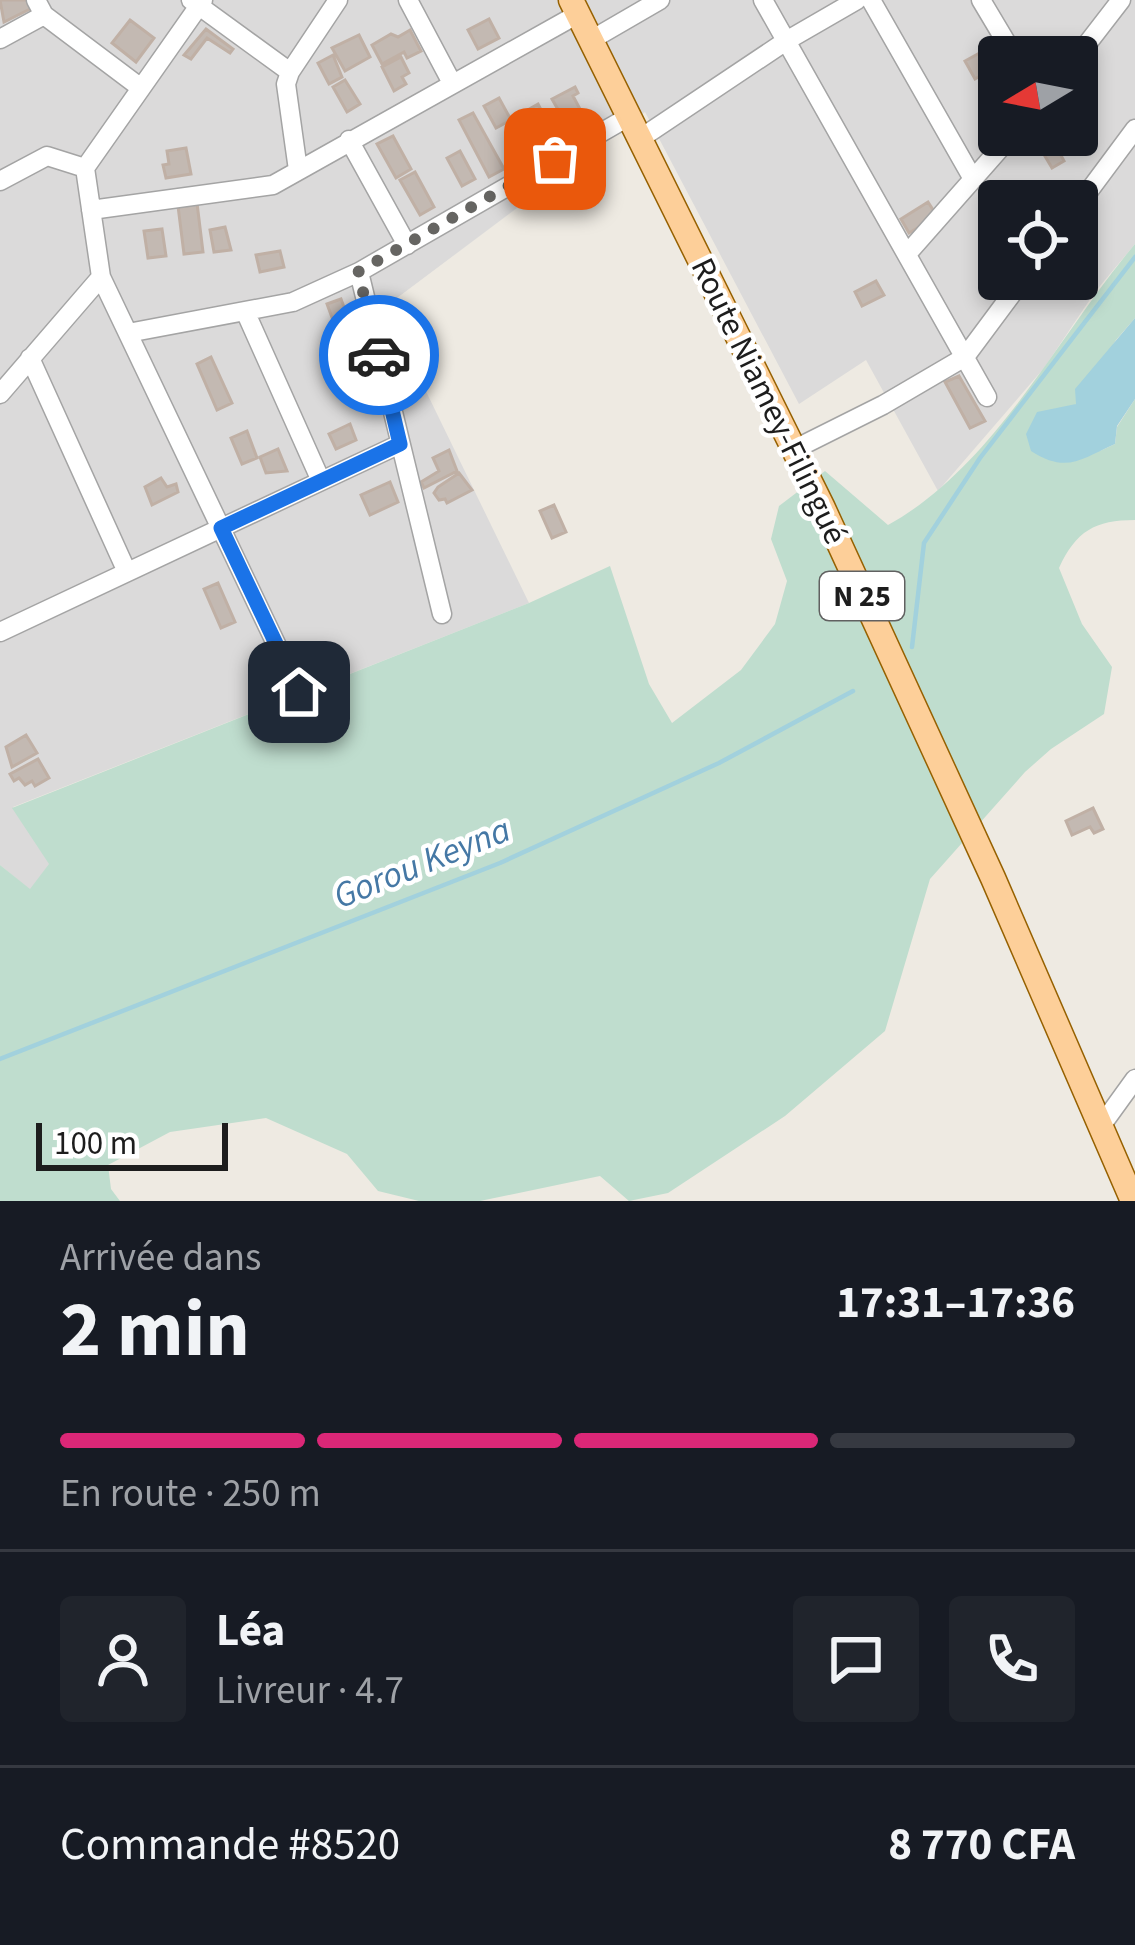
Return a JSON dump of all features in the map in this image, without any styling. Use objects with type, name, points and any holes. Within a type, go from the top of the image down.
[{"type":"main road","name":"Route Niamey-Filingué","points":[[574,7],[795,448],[993,878],[1133,1201]]},
{"type":"street","points":[[298,170],[286,84],[338,0]]},
{"type":"street","points":[[408,0],[452,83]]},
{"type":"street","points":[[591,40],[660,0]]},
{"type":"street","points":[[763,0],[988,397]]},
{"type":"street","points":[[128,333],[293,302],[635,127],[857,0]]},
{"type":"street","points":[[871,0],[973,179]]},
{"type":"street","points":[[981,0],[1002,36]]},
{"type":"street","points":[[1098,0],[1108,19]]},
{"type":"street","points":[[1094,36],[1121,0]]},
{"type":"street","points":[[290,72],[198,2],[85,168],[101,277],[299,692]]},
{"type":"street","points":[[91,210],[274,185],[574,7]]},
{"type":"street","points":[[0,39],[40,8],[141,88]]},
{"type":"street","points":[[1097,180],[1135,129]]},
{"type":"street","points":[[349,140],[407,245]]},
{"type":"street","points":[[0,182],[46,156],[85,168]]},
{"type":"street","points":[[907,254],[993,156]]},
{"type":"street","points":[[358,272],[442,614]]},
{"type":"street","points":[[0,394],[101,277]]},
{"type":"street","points":[[795,448],[883,405],[965,357],[1007,300]]},
{"type":"street","points":[[245,311],[321,481]]},
{"type":"street","points":[[30,358],[127,572]]},
{"type":"street","points":[[0,632],[400,444]]},
{"type":"street","points":[[1101,1126],[1135,1079]]},
{"type":"shaded area","points":[[0,0],[1135,0],[1135,244],[1098,288],[1098,180],[978,180],[978,300],[1090,300],[1044,368],[938,491],[866,360],[799,404],[645,112],[385,307],[529,603],[13,807],[50,864],[30,890],[0,865]]},
{"type":"green space","points":[[1135,244],[1135,318],[1076,404],[1054,409],[1100,451],[1115,444],[1117,427],[1135,399],[1135,520],[1088,530],[1072,545],[1059,568],[1082,624],[1112,667],[1104,714],[1025,772],[930,879],[885,1031],[785,1116],[668,1193],[629,1201],[600,1176],[480,1201],[419,1201],[378,1191],[347,1154],[266,1118],[170,1132],[108,1165],[111,1189],[120,1201],[0,1201],[0,865],[30,889],[49,864],[12,808],[529,603],[610,566],[649,684],[672,723],[741,670],[775,624],[787,581],[771,539],[779,506],[825,471],[888,525],[926,500],[993,434],[1093,300],[1098,300]]},
{"type":"water","points":[[1135,318],[1135,399],[1117,426],[1115,444],[1064,463],[1031,451],[1026,434],[1037,412],[1076,404],[1075,389]]},
{"type":"building","points":[[0,0],[27,0],[32,8],[4,22]]},
{"type":"building","points":[[489,19],[499,38],[478,49],[468,30]]},
{"type":"building","points":[[130,20],[154,38],[136,62],[112,43]]},
{"type":"building","points":[[206,29],[233,49],[230,53],[207,38],[191,59],[184,55]]},
{"type":"building","points":[[410,30],[421,51],[407,58],[404,52],[382,64],[372,45]]},
{"type":"building","points":[[359,35],[370,57],[345,71],[332,48]]},
{"type":"building","points":[[978,54],[978,77],[975,79],[965,61]]},
{"type":"building","points":[[333,55],[342,77],[329,84],[318,63]]},
{"type":"building","points":[[401,57],[409,73],[402,77],[406,84],[394,91],[382,67]]},
{"type":"building","points":[[345,80],[360,104],[347,112],[333,87]]},
{"type":"building","points":[[575,87],[578,93],[573,96],[581,111],[564,120],[552,99]]},
{"type":"building","points":[[499,98],[511,120],[496,128],[484,106]]},
{"type":"building","points":[[538,104],[557,141],[543,148],[524,112]]},
{"type":"building","points":[[473,113],[504,169],[489,177],[459,120]]},
{"type":"building","points":[[393,136],[411,169],[396,178],[377,144]]},
{"type":"building","points":[[186,148],[191,174],[166,178],[167,151]]},
{"type":"building","points":[[460,151],[475,179],[462,186],[447,158]]},
{"type":"building","points":[[1045,156],[1061,156],[1064,161],[1052,168]]},
{"type":"building","points":[[415,172],[434,207],[420,215],[400,180]]},
{"type":"building","points":[[928,202],[937,216],[909,233],[901,219]]},
{"type":"building","points":[[197,203],[203,252],[184,254],[178,206]]},
{"type":"building","points":[[225,227],[231,250],[214,252],[210,230]]},
{"type":"building","points":[[162,229],[166,256],[148,258],[144,231]]},
{"type":"building","points":[[280,251],[284,267],[260,272],[256,255]]},
{"type":"building","points":[[876,281],[884,295],[862,306],[855,292]]},
{"type":"building","points":[[341,299],[351,326],[337,331],[327,304]]},
{"type":"building","points":[[211,357],[232,403],[217,410],[197,364]]},
{"type":"building","points":[[959,376],[985,421],[970,428],[945,382]]},
{"type":"building","points":[[350,424],[356,440],[336,449],[329,434]]},
{"type":"building","points":[[247,431],[257,458],[242,464],[231,438]]},
{"type":"building","points":[[278,449],[287,471],[266,473],[260,457]]},
{"type":"building","points":[[449,450],[457,471],[424,488],[421,482],[439,471],[433,458]]},
{"type":"building","points":[[459,473],[472,490],[447,503],[439,500],[434,493],[438,487]]},
{"type":"building","points":[[161,478],[167,487],[176,484],[178,492],[152,505],[145,487]]},
{"type":"building","points":[[390,482],[398,502],[370,515],[361,495]]},
{"type":"building","points":[[554,505],[566,532],[552,538],[540,511]]},
{"type":"building","points":[[218,583],[235,622],[221,628],[204,589]]},
{"type":"building","points":[[26,735],[37,753],[12,767],[6,747]]},
{"type":"building","points":[[38,759],[49,778],[35,786],[32,781],[25,785],[19,778],[14,781],[10,774]]},
{"type":"building","points":[[1093,808],[1103,829],[1094,833],[1090,827],[1072,835],[1066,821]]},
{"type":"waterway","points":[[912,647],[924,543],[980,458],[1135,257]]},
{"type":"waterway","name":"Gorou Keyna","points":[[0,1059],[500,863],[719,763],[853,691]]},
{"type":"way so far","points":[[379,355],[358,272],[555,159]]},
{"type":"route","points":[[299,692],[221,528],[400,444],[379,355]]}]
